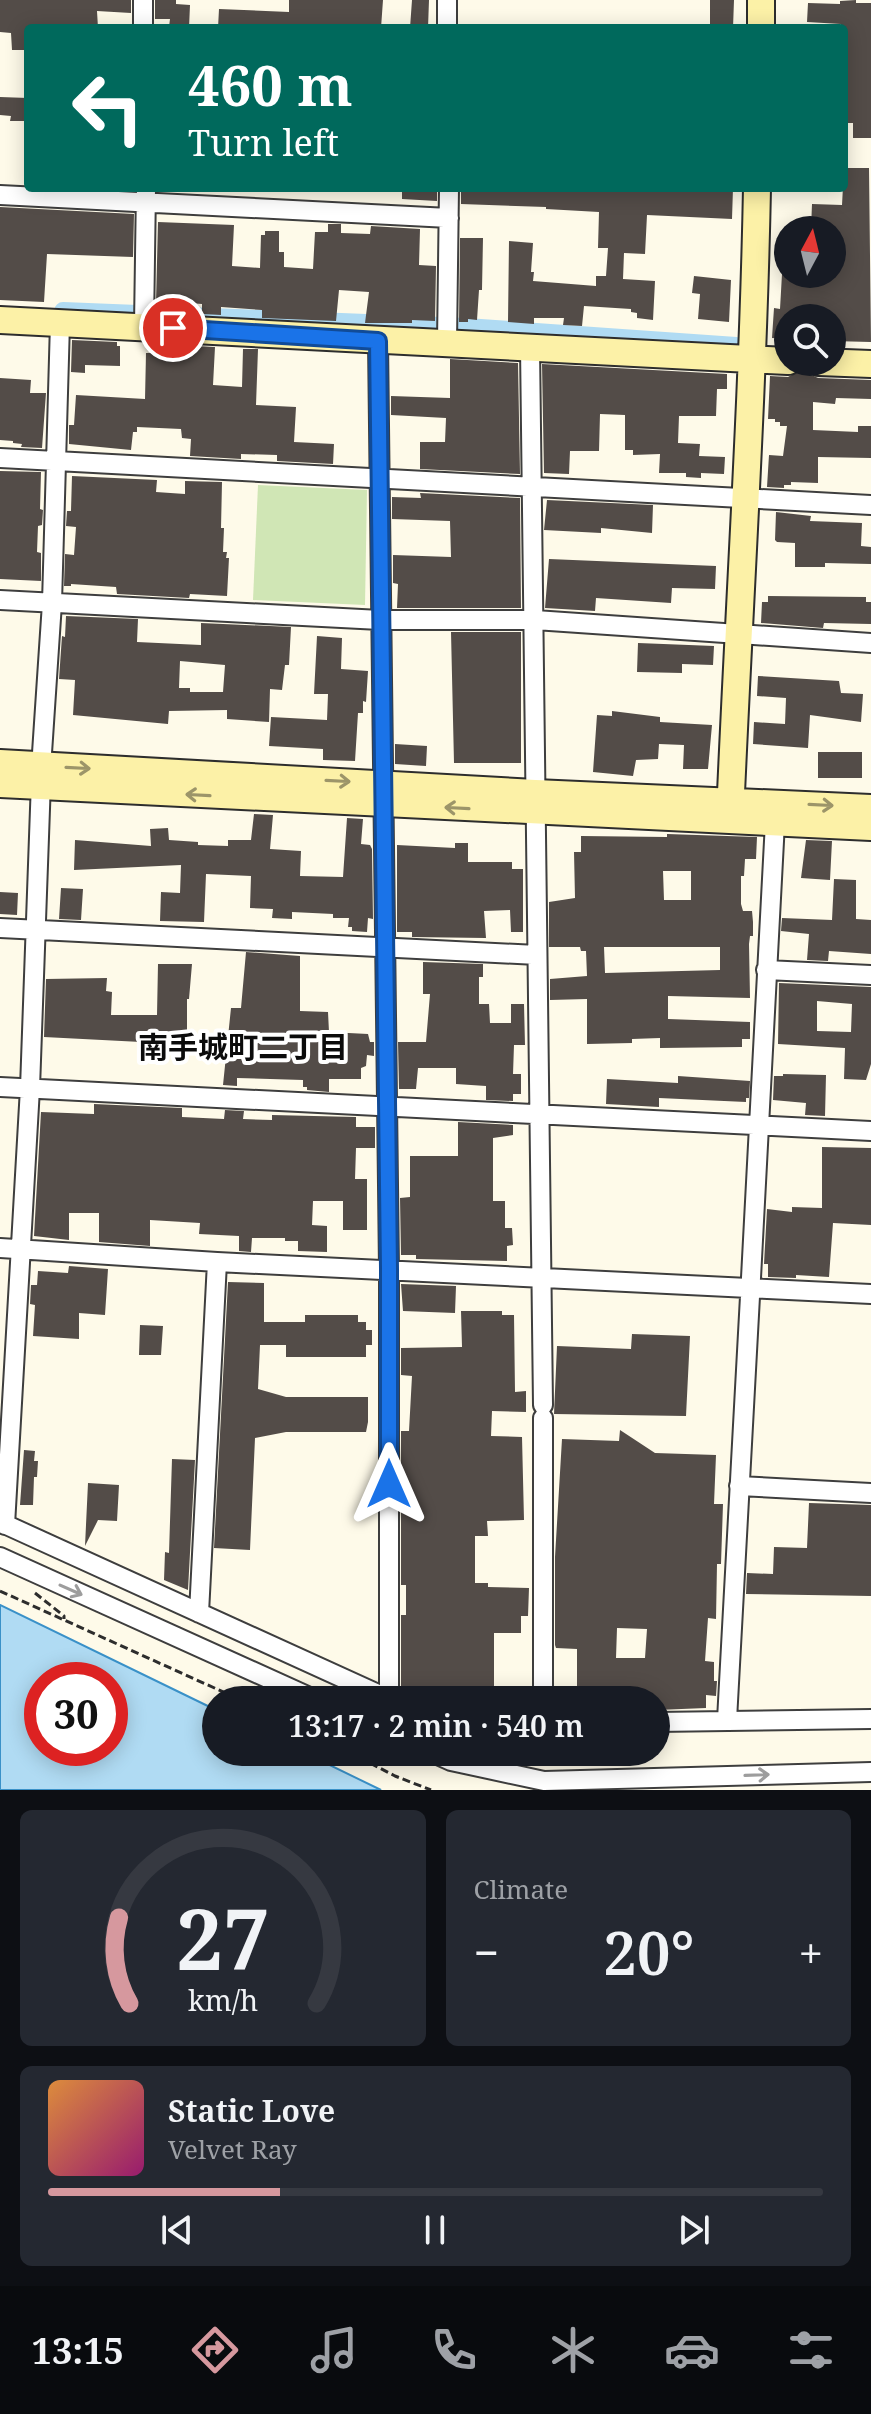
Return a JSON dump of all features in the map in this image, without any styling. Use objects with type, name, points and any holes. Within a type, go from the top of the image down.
[{"type":"street","points":[[143,0],[143,24]]},
{"type":"street","points":[[447,0],[447,24]]},
{"type":"street","points":[[761,0],[761,24]]},
{"type":"street","points":[[447,343],[449,192]]},
{"type":"street","points":[[730,810],[754,359],[757,192]]},
{"type":"street","points":[[0,195],[146,196],[449,218]]},
{"type":"street","points":[[144,326],[146,196]]},
{"type":"street","points":[[0,320],[774,360]]},
{"type":"street","points":[[60,323],[52,603],[41,776],[30,1088],[2,1524],[359,1686]]},
{"type":"street","points":[[378,341],[389,1269],[390,1686]]},
{"type":"street","points":[[530,347],[541,1114],[543,1686]]},
{"type":"street","points":[[846,363],[871,364]]},
{"type":"street","points":[[0,458],[871,505]]},
{"type":"street","points":[[0,600],[380,620],[535,620],[871,643]]},
{"type":"street","points":[[0,763],[41,776]]},
{"type":"street","points":[[0,784],[41,776],[536,803],[730,810],[871,808]]},
{"type":"street","points":[[730,810],[775,822],[871,827]]},
{"type":"street","points":[[727,1720],[775,822]]},
{"type":"street","points":[[0,928],[537,955]]},
{"type":"street","points":[[766,970],[871,975]]},
{"type":"street","points":[[0,1087],[871,1131]]},
{"type":"street","points":[[0,1248],[217,1262],[871,1294]]},
{"type":"street","points":[[199,1613],[217,1262]]},
{"type":"street","points":[[739,1486],[871,1493]]},
{"type":"street","points":[[0,1557],[285,1686]]},
{"type":"street","points":[[670,1722],[871,1719]]},
{"type":"street","points":[[474,1766],[544,1781],[871,1772]]},
{"type":"path","points":[[0,1591],[210,1686]]},
{"type":"path","points":[[376,1766],[431,1790]]},
{"type":"green space","points":[[258,485],[367,490],[365,605],[253,600]]},
{"type":"water","points":[[0,1605],[117,1662],[24,1662],[24,1766],[128,1766],[128,1667],[202,1703],[202,1766],[332,1766],[381,1790],[0,1790]]},
{"type":"building","points":[[0,0],[131,0],[131,13],[97,11],[98,24],[24,24],[24,50],[12,50],[11,33],[0,32]]},
{"type":"building","points":[[155,0],[176,0],[176,4],[190,5],[189,24],[169,24],[170,19],[155,19]]},
{"type":"building","points":[[289,0],[383,0],[381,24],[218,24],[219,9],[289,12]]},
{"type":"building","points":[[412,0],[429,0],[428,24],[410,24]]},
{"type":"building","points":[[710,0],[734,0],[733,24],[710,24]]},
{"type":"building","points":[[840,1],[871,3],[871,138],[853,138],[853,123],[848,123],[848,24],[807,22],[808,3],[840,4]]},
{"type":"building","points":[[0,97],[24,98],[24,121],[10,121],[11,116],[0,115]]},
{"type":"building","points":[[848,168],[869,168],[871,342],[846,341],[846,304],[780,304],[781,288],[846,288],[846,216],[812,216],[812,204],[842,205],[843,192],[848,192]]},
{"type":"building","points":[[402,192],[437,192],[437,201],[402,199]]},
{"type":"building","points":[[461,192],[733,192],[732,219],[647,215],[645,254],[624,253],[623,279],[655,281],[653,320],[637,318],[637,313],[631,312],[631,309],[584,306],[582,326],[563,325],[564,318],[534,318],[534,324],[508,322],[509,241],[533,243],[533,281],[596,286],[596,276],[606,276],[608,248],[598,248],[599,212],[461,204]]},
{"type":"building","points":[[0,207],[134,214],[133,257],[47,254],[44,302],[0,300]]},
{"type":"building","points":[[158,222],[234,225],[232,266],[260,268],[261,235],[265,235],[265,231],[279,231],[279,252],[284,252],[284,267],[313,269],[315,232],[328,232],[328,224],[341,224],[341,233],[370,234],[371,226],[420,229],[419,265],[436,266],[435,321],[365,323],[369,292],[339,290],[336,321],[262,318],[262,310],[221,307],[221,315],[202,314],[202,304],[156,303]]},
{"type":"building","points":[[460,238],[483,238],[482,290],[479,290],[477,320],[468,319],[468,322],[459,322]]},
{"type":"building","points":[[694,276],[731,280],[729,322],[698,319],[700,294],[692,293]]},
{"type":"building","points":[[72,340],[117,342],[120,346],[120,366],[85,365],[85,373],[71,372]]},
{"type":"building","points":[[154,344],[215,347],[213,385],[242,387],[243,349],[258,349],[256,405],[296,407],[294,442],[334,444],[333,464],[277,461],[277,455],[241,454],[241,459],[190,456],[191,439],[182,438],[181,429],[137,427],[137,432],[133,432],[131,450],[69,444],[69,425],[74,425],[76,395],[145,399],[146,353],[154,353]]},
{"type":"building","points":[[450,359],[518,363],[520,474],[420,469],[420,442],[445,442],[446,418],[391,415],[391,396],[450,398]]},
{"type":"building","points":[[542,364],[727,374],[727,389],[717,389],[716,416],[679,416],[678,443],[700,444],[699,456],[725,457],[724,474],[701,473],[701,478],[686,477],[686,473],[659,473],[660,454],[633,455],[633,450],[625,450],[625,415],[600,414],[599,451],[570,451],[569,474],[544,473]]},
{"type":"building","points":[[770,376],[871,380],[871,399],[836,398],[835,404],[813,402],[813,430],[858,432],[858,426],[871,426],[871,458],[818,457],[818,483],[791,482],[784,488],[767,487],[769,455],[783,456],[787,426],[780,426],[775,419],[768,419]]},
{"type":"building","points":[[0,378],[31,380],[30,393],[46,393],[42,448],[21,447],[22,444],[0,440]]},
{"type":"building","points":[[0,471],[41,472],[40,509],[43,510],[42,525],[38,526],[37,552],[41,553],[41,581],[0,579]]},
{"type":"building","points":[[72,476],[157,480],[156,492],[185,494],[185,481],[222,482],[223,552],[227,552],[226,558],[229,558],[227,596],[190,594],[189,598],[117,594],[116,587],[64,586],[65,554],[74,555],[76,527],[66,526],[67,511],[71,511]]},
{"type":"building","points":[[420,493],[520,498],[521,608],[397,608],[398,584],[393,583],[393,555],[451,557],[450,521],[392,519],[392,497],[421,498]]},
{"type":"building","points":[[547,500],[653,505],[652,533],[601,528],[601,533],[544,530]]},
{"type":"building","points":[[776,512],[811,516],[810,521],[862,523],[861,546],[871,547],[871,564],[825,563],[825,567],[795,567],[795,543],[775,540]]},
{"type":"building","points":[[549,559],[716,566],[715,589],[672,588],[671,603],[596,598],[595,611],[545,608]]},
{"type":"building","points":[[768,596],[866,597],[866,602],[871,602],[871,624],[824,623],[823,628],[761,623],[762,602],[768,602]]},
{"type":"building","points":[[66,616],[138,619],[137,642],[201,645],[201,623],[291,627],[289,665],[285,665],[282,690],[270,689],[269,722],[227,719],[227,710],[169,711],[168,724],[73,715],[75,680],[59,679],[62,636],[65,637]],"holes":[[[180,661],[225,665],[223,692],[190,692],[190,688],[179,688]]]},
{"type":"building","points":[[451,632],[521,632],[521,763],[454,763]]},
{"type":"building","points":[[317,636],[342,638],[341,669],[368,671],[366,702],[363,701],[363,713],[358,713],[355,761],[323,760],[323,749],[269,746],[271,717],[327,720],[328,694],[314,694]]},
{"type":"building","points":[[638,643],[714,646],[713,665],[682,664],[682,673],[637,672]]},
{"type":"building","points":[[758,676],[839,681],[841,693],[863,694],[861,722],[810,715],[808,748],[753,744],[754,722],[785,724],[786,698],[757,696]]},
{"type":"building","points":[[612,711],[660,717],[660,722],[712,725],[708,769],[683,769],[684,745],[659,744],[658,759],[636,760],[633,776],[593,772],[597,715],[612,716]]},
{"type":"building","points":[[395,744],[427,746],[426,766],[395,764]]},
{"type":"building","points":[[818,752],[862,752],[862,778],[818,778]]},
{"type":"building","points":[[254,814],[273,815],[270,849],[301,851],[300,876],[343,877],[347,818],[363,819],[361,844],[370,845],[372,849],[373,919],[368,918],[367,932],[352,931],[352,927],[348,927],[349,918],[333,918],[333,914],[292,912],[292,919],[272,918],[273,909],[250,908],[251,876],[206,874],[204,922],[160,921],[161,892],[180,893],[181,865],[74,870],[75,840],[151,846],[150,829],[168,828],[169,840],[228,846],[228,840],[251,840]]},
{"type":"building","points":[[667,834],[757,837],[756,859],[745,859],[744,876],[741,876],[741,904],[743,911],[752,911],[753,922],[753,936],[750,936],[749,944],[750,998],[668,996],[668,1019],[750,1022],[750,1039],[742,1039],[742,1047],[660,1048],[660,1038],[632,1039],[632,1043],[587,1044],[587,999],[550,1000],[550,979],[587,976],[586,951],[581,951],[580,947],[549,947],[549,902],[575,898],[574,852],[581,852],[581,836],[667,837]],"holes":[[[663,871],[691,871],[691,900],[664,900]],[[604,947],[720,947],[720,970],[605,973]]]},
{"type":"building","points":[[806,840],[832,841],[830,880],[801,878]]},
{"type":"building","points":[[455,843],[468,843],[468,862],[512,862],[512,869],[523,869],[523,932],[511,932],[510,910],[484,911],[486,938],[412,937],[412,932],[397,932],[397,845],[455,848]]},
{"type":"building","points":[[834,879],[856,880],[856,919],[871,920],[871,954],[829,951],[828,961],[807,960],[809,934],[781,931],[782,918],[832,920]]},
{"type":"building","points":[[61,888],[83,889],[81,920],[59,919]]},
{"type":"building","points":[[0,892],[18,893],[17,915],[0,914]]},
{"type":"building","points":[[246,952],[300,956],[300,1011],[328,1012],[329,1032],[368,1034],[370,1042],[374,1042],[374,1056],[367,1055],[366,1066],[361,1068],[361,1079],[329,1079],[329,1092],[307,1090],[303,1087],[303,1080],[237,1078],[237,1086],[223,1085],[231,1008],[241,1008]]},
{"type":"building","points":[[423,962],[483,964],[483,977],[479,977],[479,1004],[489,1004],[490,1023],[511,1023],[511,1004],[524,1004],[525,1045],[514,1045],[513,1074],[521,1074],[521,1094],[513,1094],[513,1101],[486,1100],[486,1086],[456,1084],[456,1068],[418,1068],[416,1089],[399,1089],[398,1042],[426,1042],[430,994],[423,994]]},
{"type":"building","points":[[158,964],[192,964],[187,999],[187,1039],[167,1041],[166,1055],[140,1054],[141,1042],[44,1037],[46,979],[107,978],[106,991],[112,992],[111,1015],[157,1015]]},
{"type":"building","points":[[779,983],[871,987],[871,1064],[866,1080],[844,1079],[845,1048],[778,1044]],"holes":[[[817,1001],[852,1004],[851,1032],[817,1031]]]},
{"type":"building","points":[[826,1075],[825,1116],[805,1115],[806,1103],[773,1100],[774,1076]]},
{"type":"building","points":[[678,1076],[750,1081],[749,1098],[746,1102],[659,1098],[659,1107],[606,1104],[607,1079],[678,1083]]},
{"type":"building","points":[[94,1104],[182,1108],[182,1117],[224,1119],[225,1110],[244,1111],[243,1119],[272,1120],[272,1115],[356,1117],[356,1127],[375,1127],[375,1148],[356,1148],[355,1179],[367,1179],[367,1230],[343,1230],[343,1201],[313,1201],[312,1225],[327,1226],[327,1252],[298,1251],[298,1241],[285,1241],[285,1238],[252,1238],[251,1252],[239,1251],[239,1236],[199,1234],[200,1223],[150,1220],[150,1246],[99,1242],[99,1213],[69,1213],[69,1240],[34,1236],[41,1112],[94,1114]]},
{"type":"building","points":[[458,1122],[513,1125],[513,1135],[493,1138],[493,1201],[505,1201],[505,1228],[512,1228],[513,1245],[507,1246],[507,1261],[416,1259],[416,1255],[401,1255],[400,1198],[410,1197],[410,1156],[458,1156]]},
{"type":"building","points":[[822,1147],[871,1148],[871,1225],[833,1223],[829,1277],[768,1277],[768,1264],[764,1264],[767,1209],[792,1212],[792,1207],[822,1208]]},
{"type":"building","points":[[69,1266],[108,1269],[105,1315],[79,1313],[79,1339],[33,1336],[35,1305],[30,1304],[31,1285],[37,1285],[38,1271],[68,1273]]},
{"type":"building","points":[[228,1282],[264,1283],[264,1322],[305,1322],[305,1315],[358,1315],[358,1322],[366,1322],[366,1330],[372,1330],[372,1345],[366,1345],[366,1357],[286,1357],[286,1345],[260,1345],[258,1389],[286,1397],[368,1397],[368,1422],[366,1432],[286,1432],[255,1438],[250,1550],[214,1548]]},
{"type":"building","points":[[401,1284],[456,1286],[455,1313],[403,1311]]},
{"type":"building","points":[[461,1311],[502,1311],[502,1315],[514,1315],[515,1392],[526,1391],[526,1412],[492,1411],[491,1436],[522,1437],[524,1520],[487,1521],[488,1536],[475,1536],[475,1583],[488,1583],[488,1587],[529,1588],[528,1616],[521,1616],[521,1633],[494,1633],[494,1686],[401,1686],[401,1615],[406,1615],[406,1585],[401,1585],[401,1431],[409,1431],[412,1376],[401,1375],[401,1348],[462,1347]]},
{"type":"building","points":[[140,1325],[163,1326],[161,1355],[139,1355]]},
{"type":"building","points":[[632,1334],[690,1336],[686,1416],[554,1414],[557,1346],[631,1349]]},
{"type":"building","points":[[620,1430],[655,1453],[716,1455],[714,1504],[723,1504],[721,1564],[717,1564],[716,1619],[708,1618],[705,1661],[714,1662],[714,1681],[717,1681],[716,1696],[706,1695],[706,1708],[670,1709],[670,1686],[577,1686],[577,1649],[556,1648],[555,1557],[562,1439],[619,1441]],"holes":[[[617,1628],[647,1629],[645,1658],[616,1658]]]},
{"type":"building","points":[[24,1450],[35,1451],[34,1461],[38,1461],[33,1505],[20,1505]]},
{"type":"building","points":[[172,1459],[195,1460],[188,1590],[164,1580],[165,1552],[169,1553]]},
{"type":"building","points":[[88,1483],[119,1485],[117,1521],[98,1520],[85,1546]]},
{"type":"building","points":[[809,1503],[871,1505],[871,1596],[746,1594],[747,1573],[773,1574],[774,1547],[807,1548]]},
{"type":"waterway","points":[[63,311],[466,327],[736,346]]},
{"type":"district","name":"南手城町二丁目","points":[[243,1048]]},
{"type":"route","points":[[173,328],[378,341],[389,1484]]}]
